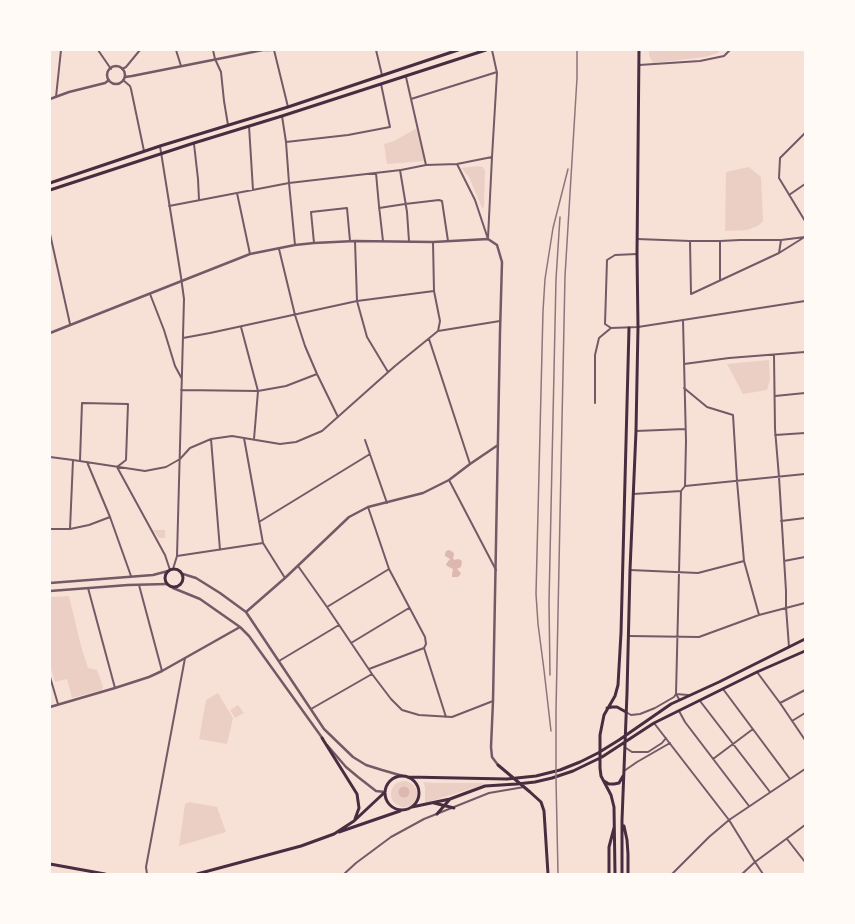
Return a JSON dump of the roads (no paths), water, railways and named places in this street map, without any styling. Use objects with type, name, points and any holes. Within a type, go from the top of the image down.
[{"type":"main road","points":[[50,183],[144,151],[288,108],[458,50]]},
{"type":"main road","points":[[50,190],[486,50]]},
{"type":"main road","points":[[622,874],[622,820],[636,431],[639,50]]},
{"type":"main road","points":[[615,874],[615,825],[613,801],[601,776],[600,735],[604,716],[615,696],[618,685],[621,633],[628,328]]},
{"type":"main road","points":[[171,570],[178,570],[183,574],[184,579],[181,585],[173,588],[167,584],[165,576],[171,570]]},
{"type":"main road","points":[[805,640],[719,682],[679,699],[619,740],[580,762],[560,770],[536,776],[507,779],[396,777],[387,785],[385,792],[386,798],[394,809],[407,810],[412,807],[450,799],[485,786],[535,782],[567,773],[602,757],[654,723],[757,672],[805,651]]},
{"type":"main road","points":[[607,709],[617,707],[626,712]]},
{"type":"main road","points":[[322,738],[357,794],[359,808],[354,821]]},
{"type":"main road","points":[[498,765],[541,802],[544,811],[548,874]]},
{"type":"main road","points":[[604,781],[610,784],[619,783],[624,771]]},
{"type":"main road","points":[[408,777],[416,783],[419,793],[416,802],[412,807]]},
{"type":"main road","points":[[334,834],[354,821],[385,792]]},
{"type":"main road","points":[[437,814],[450,799]]},
{"type":"main road","points":[[433,802],[454,808]]},
{"type":"main road","points":[[198,874],[301,846],[401,810]]},
{"type":"main road","points":[[622,820],[627,840],[628,874]]},
{"type":"main road","points":[[609,874],[609,847],[615,825]]},
{"type":"main road","points":[[50,864],[105,874]]},
{"type":"street","points":[[56,97],[61,50]]},
{"type":"street","points":[[98,50],[111,69]]},
{"type":"street","points":[[122,69],[126,67],[140,50]]},
{"type":"street","points":[[176,50],[181,66]]},
{"type":"street","points":[[213,50],[221,72],[224,101],[229,126]]},
{"type":"street","points":[[125,77],[263,50],[273,50],[288,108]]},
{"type":"street","points":[[376,50],[382,75]]},
{"type":"street","points":[[488,239],[497,72],[492,50]]},
{"type":"street","points":[[639,66],[700,61],[724,56],[730,50]]},
{"type":"street","points":[[117,67],[122,69],[125,77],[123,80],[116,84],[110,82],[108,72],[117,67]]},
{"type":"street","points":[[411,99],[497,72]]},
{"type":"street","points":[[405,76],[426,165]]},
{"type":"street","points":[[50,99],[69,92],[105,83],[109,80]]},
{"type":"street","points":[[123,80],[130,86],[131,89],[144,151]]},
{"type":"street","points":[[286,142],[348,135],[390,127],[381,83]]},
{"type":"street","points":[[282,116],[286,142],[295,246]]},
{"type":"street","points":[[249,126],[253,190]]},
{"type":"street","points":[[805,133],[780,158],[779,178],[805,221]]},
{"type":"street","points":[[194,143],[199,200]]},
{"type":"street","points":[[160,146],[184,299],[177,556],[171,570]]},
{"type":"street","points":[[169,206],[289,183],[400,170],[426,165],[457,164],[492,157]]},
{"type":"street","points":[[457,164],[475,200],[488,239]]},
{"type":"street","points":[[400,170],[409,241]]},
{"type":"street","points":[[376,173],[384,241]]},
{"type":"street","points":[[789,195],[805,184]]},
{"type":"street","points":[[237,193],[250,254]]},
{"type":"street","points":[[379,208],[438,200],[442,201],[448,241]]},
{"type":"street","points":[[314,243],[311,212],[347,208],[350,241]]},
{"type":"street","points":[[50,234],[70,324]]},
{"type":"street","points":[[690,241],[691,294],[779,253],[805,237]]},
{"type":"street","points":[[637,239],[720,241],[781,240],[805,237]]},
{"type":"street","points":[[50,333],[250,254],[314,243],[350,241],[433,242],[488,239],[497,245],[502,262],[491,746],[492,757],[498,765]]},
{"type":"street","points":[[779,253],[781,240]]},
{"type":"street","points":[[355,241],[357,301],[367,337],[388,372]]},
{"type":"street","points":[[720,241],[720,280]]},
{"type":"street","points":[[433,242],[434,291],[440,321],[438,332]]},
{"type":"street","points":[[279,249],[295,315],[305,346],[338,417]]},
{"type":"street","points":[[637,254],[615,255],[607,260],[604,324],[611,328],[638,327],[805,301]]},
{"type":"street","points":[[183,338],[357,301],[434,291]]},
{"type":"street","points":[[150,294],[164,330],[175,366],[182,379]]},
{"type":"street","points":[[679,699],[676,694],[681,491],[685,486],[686,429],[683,320]]},
{"type":"street","points":[[50,457],[145,471],[166,467],[180,459],[190,448],[211,439],[232,436],[280,444],[296,442],[322,431],[388,372],[438,332],[500,321]]},
{"type":"street","points":[[241,326],[258,391],[254,439]]},
{"type":"street","points":[[595,403],[595,355],[599,338],[611,328]]},
{"type":"street","points":[[429,339],[470,464]]},
{"type":"street","points":[[684,364],[729,358],[805,352]]},
{"type":"street","points":[[774,355],[775,435],[779,477],[789,647]]},
{"type":"street","points":[[181,390],[258,391],[286,386],[317,374]]},
{"type":"street","points":[[684,388],[707,407],[733,415],[744,561],[760,615]]},
{"type":"street","points":[[775,396],[805,393]]},
{"type":"street","points":[[80,461],[82,403],[128,404],[126,460],[117,467]]},
{"type":"street","points":[[636,431],[686,429]]},
{"type":"street","points":[[775,435],[805,433]]},
{"type":"street","points":[[244,438],[263,543],[285,578]]},
{"type":"street","points":[[211,439],[220,550]]},
{"type":"street","points":[[365,440],[387,503]]},
{"type":"street","points":[[246,612],[285,578],[349,517],[368,507],[422,494],[449,480],[498,445]]},
{"type":"street","points":[[259,522],[370,454]]},
{"type":"street","points":[[70,529],[73,460]]},
{"type":"street","points":[[87,462],[110,517],[131,576]]},
{"type":"street","points":[[117,467],[165,555],[171,570]]},
{"type":"street","points":[[685,486],[805,474]]},
{"type":"street","points":[[449,480],[496,570]]},
{"type":"street","points":[[633,494],[681,491]]},
{"type":"street","points":[[368,507],[389,569],[425,637],[426,644],[424,648],[446,717]]},
{"type":"street","points":[[50,529],[70,529],[88,525],[110,517]]},
{"type":"street","points":[[781,521],[805,518]]},
{"type":"street","points":[[177,556],[263,543]]},
{"type":"street","points":[[784,561],[805,557]]},
{"type":"street","points":[[630,570],[698,573],[744,561]]},
{"type":"street","points":[[298,565],[352,642],[372,674],[391,699],[402,710],[419,715],[452,717],[493,701]]},
{"type":"street","points":[[327,607],[389,569]]},
{"type":"street","points":[[50,583],[153,575],[171,570]]},
{"type":"street","points":[[183,574],[196,578],[246,612],[324,729],[353,757],[366,765],[403,776]]},
{"type":"street","points":[[50,591],[167,584]]},
{"type":"street","points":[[139,585],[162,671]]},
{"type":"street","points":[[88,588],[115,688]]},
{"type":"street","points":[[173,588],[200,599],[240,627],[249,636],[322,738],[346,767],[376,791],[385,792]]},
{"type":"street","points":[[628,636],[699,638],[760,615],[805,603]]},
{"type":"street","points":[[352,642],[409,608]]},
{"type":"street","points":[[279,661],[339,625]]},
{"type":"street","points":[[50,707],[115,688],[162,671],[240,627]]},
{"type":"street","points":[[369,669],[424,648]]},
{"type":"street","points":[[147,874],[147,859],[186,657]]},
{"type":"street","points":[[757,672],[805,740]]},
{"type":"street","points":[[311,710],[372,674]]},
{"type":"street","points":[[50,677],[58,704]]},
{"type":"street","points":[[723,689],[790,779]]},
{"type":"street","points":[[780,703],[805,690]]},
{"type":"street","points":[[626,712],[631,715],[640,714],[655,708],[674,697],[676,694],[690,695]]},
{"type":"street","points":[[700,701],[770,792]]},
{"type":"street","points":[[679,711],[685,722],[749,806]]},
{"type":"street","points":[[792,721],[805,713]]},
{"type":"street","points":[[654,723],[729,820],[764,874]]},
{"type":"street","points":[[713,759],[732,743],[753,729]]},
{"type":"street","points":[[625,747],[632,752],[648,752],[662,743],[666,738]]},
{"type":"street","points":[[624,771],[670,743]]},
{"type":"street","points":[[672,874],[709,837],[729,820],[805,769]]},
{"type":"street","points":[[344,874],[356,863],[391,837],[424,819],[489,793],[525,787]]},
{"type":"street","points":[[742,874],[755,862],[805,825]]},
{"type":"street","points":[[787,839],[805,862]]},
{"type":"street","points":[[216,869],[217,874]]},
{"type":"railway","points":[[558,874],[556,710],[565,276],[577,78],[577,50]]},
{"type":"railway","points":[[551,731],[538,624],[536,594],[543,311],[545,279],[553,228],[568,169]]},
{"type":"railway","points":[[550,675],[549,602],[556,279],[560,217]]}]
